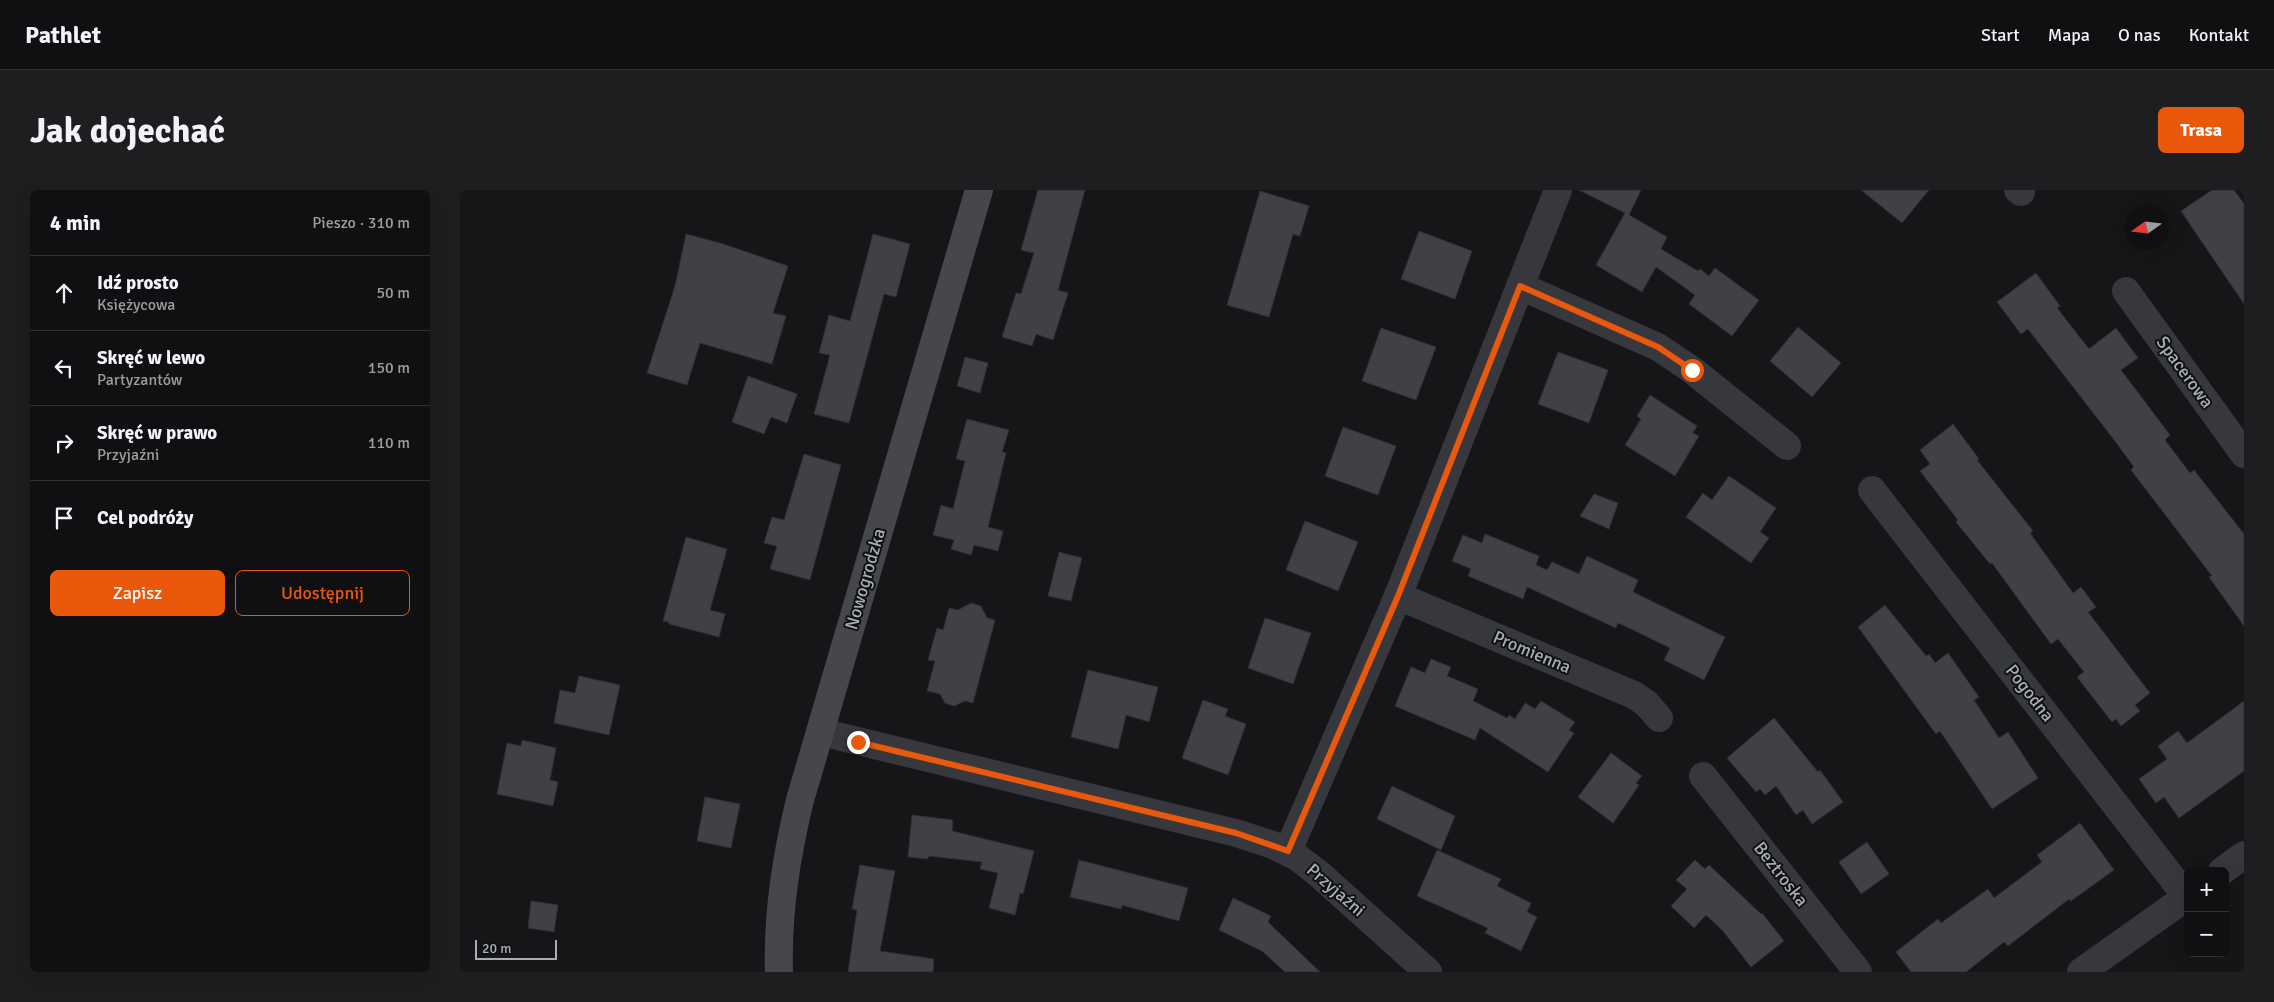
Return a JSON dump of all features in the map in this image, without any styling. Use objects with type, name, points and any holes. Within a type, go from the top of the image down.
[{"type":"street","name":"Nowogrodzka","points":[[779,972],[780,916],[787,856],[800,800],[979,190]]},
{"type":"street","points":[[1288,851],[1398,596],[1558,190]]},
{"type":"street","points":[[1520,286],[1658,347],[1692,370],[1786,446]]},
{"type":"street","name":"Spacerowa","points":[[2126,290],[2244,454]]},
{"type":"street","name":"Pogodna","points":[[1872,490],[2184,892]]},
{"type":"street","name":"Promienna","points":[[1398,596],[1634,695],[1648,704],[1659,718]]},
{"type":"street","name":"Przyjaźni","points":[[821,732],[1236,833],[1288,851],[1319,874],[1428,972]]},
{"type":"street","name":"Beztroska","points":[[1703,776],[1858,972]]},
{"type":"street","points":[[2228,867],[2244,855]]},
{"type":"street","points":[[2081,972],[2184,898]]},
{"type":"building","points":[[1038,190],[1085,190],[1058,290],[1068,293],[1053,340],[1036,334],[1032,346],[1002,337],[1016,293],[1021,294],[1034,253],[1021,250]]},
{"type":"building","points":[[1579,190],[1641,190],[1629,215],[1667,237],[1661,249],[1698,271],[1700,269],[1709,276],[1715,268],[1759,300],[1732,336],[1689,304],[1695,295],[1656,267],[1642,292],[1596,265],[1625,213]]},
{"type":"building","points":[[1861,190],[1929,190],[1902,223]]},
{"type":"building","points":[[2212,190],[2234,190],[2244,204],[2244,304],[2181,211]]},
{"type":"building","points":[[1260,191],[1309,206],[1300,236],[1293,234],[1269,317],[1227,305]]},
{"type":"building","points":[[1419,231],[1472,251],[1455,299],[1401,279]]},
{"type":"building","points":[[686,234],[720,243],[788,266],[773,313],[786,316],[772,364],[700,343],[687,385],[647,373],[675,286]]},
{"type":"building","points":[[873,234],[910,244],[896,297],[884,294],[849,423],[814,414],[830,355],[819,353],[829,315],[850,321]]},
{"type":"building","points":[[2036,273],[2060,306],[2057,308],[2089,349],[2116,328],[2138,358],[2121,370],[2170,435],[2165,440],[2190,473],[2194,470],[2244,534],[2244,626],[2209,577],[2212,576],[2131,470],[2134,467],[2115,441],[2028,329],[2021,334],[1997,302]]},
{"type":"building","points":[[1798,327],[1841,363],[1812,397],[1770,361]]},
{"type":"building","points":[[1381,328],[1436,347],[1416,400],[1362,381]]},
{"type":"building","points":[[1558,352],[1608,370],[1589,423],[1538,404]]},
{"type":"building","points":[[965,357],[988,363],[980,393],[957,386]]},
{"type":"building","points":[[748,376],[797,394],[787,423],[771,417],[764,434],[732,422]]},
{"type":"building","points":[[1650,395],[1697,426],[1693,433],[1699,436],[1675,476],[1625,445],[1641,419],[1637,416]]},
{"type":"building","points":[[967,419],[1009,430],[1002,452],[1006,453],[988,527],[1003,531],[998,551],[974,545],[971,555],[951,549],[954,540],[933,535],[941,505],[953,509],[965,461],[956,459]]},
{"type":"building","points":[[1953,424],[1979,459],[1977,460],[2033,531],[2030,533],[2073,593],[2081,587],[2096,607],[2088,612],[2150,693],[2135,705],[2140,711],[2121,726],[2116,719],[2112,722],[2077,677],[2084,672],[2058,639],[2051,644],[1992,563],[1990,564],[1956,522],[1958,520],[1920,471],[1930,464],[1920,450]]},
{"type":"building","points":[[1343,427],[1396,446],[1378,495],[1325,476]]},
{"type":"building","points":[[804,454],[841,465],[810,580],[770,569],[777,546],[764,543],[772,517],[784,520]]},
{"type":"building","points":[[1729,476],[1776,508],[1760,532],[1769,538],[1751,563],[1686,517],[1703,493],[1712,500]]},
{"type":"building","points":[[1594,494],[1618,503],[1609,529],[1580,516]]},
{"type":"building","points":[[1305,521],[1358,542],[1338,591],[1286,570]]},
{"type":"building","points":[[1485,534],[1539,556],[1536,565],[1547,570],[1552,562],[1579,574],[1587,556],[1638,580],[1633,592],[1725,637],[1704,680],[1664,660],[1670,648],[1618,623],[1616,628],[1527,587],[1523,599],[1468,576],[1471,569],[1452,561],[1463,535],[1482,543]]},
{"type":"building","points":[[686,537],[727,549],[710,610],[725,614],[719,637],[663,621]]},
{"type":"building","points":[[1059,552],[1082,558],[1071,601],[1048,596]]},
{"type":"building","points":[[971,603],[981,606],[987,618],[995,620],[973,703],[965,701],[954,706],[945,703],[940,694],[927,691],[935,661],[928,660],[937,628],[943,630],[949,608],[958,610]]},
{"type":"building","points":[[1885,605],[1926,656],[1929,654],[1935,663],[1948,653],[1979,697],[1974,700],[1999,738],[2008,732],[2038,778],[1992,809],[1940,731],[1936,734],[1858,627]]},
{"type":"building","points":[[1265,618],[1311,633],[1293,684],[1248,668]]},
{"type":"building","points":[[1431,659],[1451,667],[1447,676],[1478,689],[1473,701],[1507,718],[1509,715],[1515,719],[1525,703],[1535,709],[1541,701],[1575,722],[1569,730],[1574,733],[1548,772],[1480,728],[1475,740],[1395,706],[1411,667],[1425,673]]},
{"type":"building","points":[[1088,670],[1158,687],[1149,722],[1126,715],[1118,749],[1071,737]]},
{"type":"building","points":[[579,676],[620,685],[609,735],[554,723],[560,690],[575,693]]},
{"type":"building","points":[[1203,700],[1228,709],[1225,716],[1246,724],[1228,775],[1182,758]]},
{"type":"building","points":[[2244,701],[2244,771],[2179,818],[2164,797],[2156,803],[2139,779],[2167,759],[2158,746],[2178,731],[2187,743]]},
{"type":"building","points":[[1774,718],[1818,772],[1820,770],[1843,802],[1812,824],[1803,810],[1796,815],[1776,786],[1765,795],[1760,789],[1756,792],[1727,758]]},
{"type":"building","points":[[522,740],[556,748],[550,780],[558,782],[553,806],[497,794],[507,743],[521,746]]},
{"type":"building","points":[[1611,753],[1642,776],[1636,783],[1639,785],[1613,823],[1578,797]]},
{"type":"building","points":[[1392,786],[1455,816],[1441,850],[1377,819]]},
{"type":"building","points":[[705,797],[740,804],[731,848],[697,841]]},
{"type":"building","points":[[912,815],[953,820],[952,831],[1034,851],[1023,894],[1020,893],[1015,915],[989,908],[998,873],[980,869],[982,862],[929,856],[928,859],[908,857]]},
{"type":"building","points":[[2080,823],[2114,870],[2071,901],[2069,899],[2008,946],[2004,942],[1966,972],[1911,972],[1896,952],[1938,919],[1941,923],[1988,889],[1994,898],[2042,862],[2037,855]]},
{"type":"building","points":[[1867,842],[1889,874],[1861,894],[1839,862]]},
{"type":"building","points":[[1437,850],[1501,879],[1497,886],[1531,903],[1527,912],[1537,917],[1521,951],[1485,933],[1488,928],[1417,896]]},
{"type":"building","points":[[1079,860],[1188,888],[1179,921],[1122,905],[1121,909],[1070,897]]},
{"type":"building","points":[[1695,860],[1705,869],[1709,865],[1762,913],[1784,941],[1751,967],[1723,931],[1706,915],[1694,928],[1671,906],[1687,889],[1676,880]]},
{"type":"building","points":[[860,865],[895,871],[880,951],[934,959],[933,972],[848,972],[857,910],[852,909]]},
{"type":"building","points":[[1233,898],[1271,916],[1268,922],[1320,972],[1285,972],[1262,951],[1219,930]]},
{"type":"building","points":[[531,901],[558,905],[554,932],[528,928]]},
{"type":"route","points":[[858,742],[1236,833],[1288,851],[1398,596],[1488,362],[1520,286],[1658,347],[1692,370]]}]
